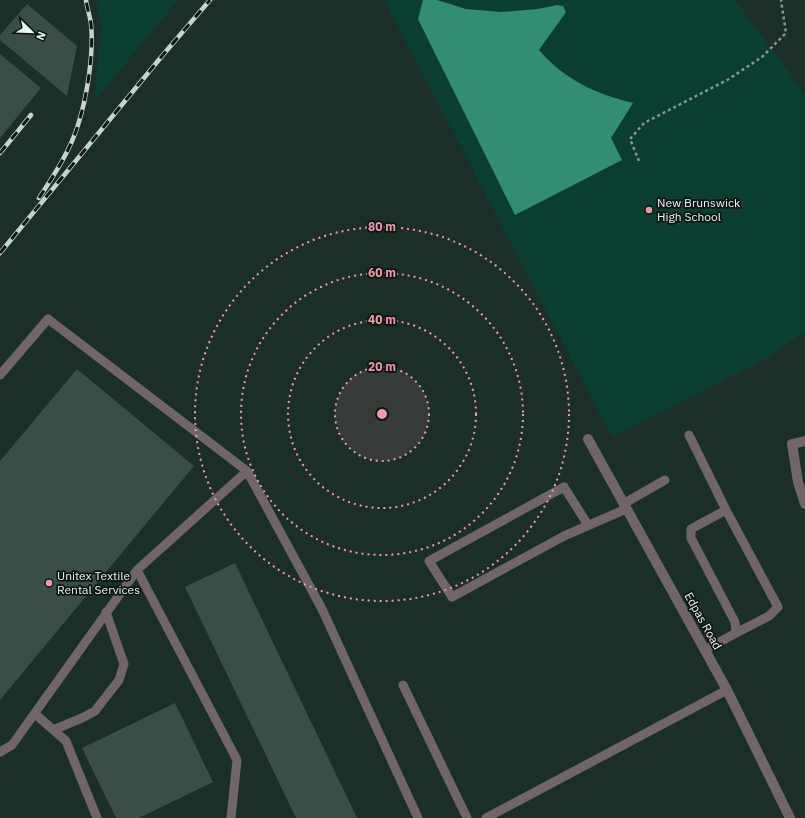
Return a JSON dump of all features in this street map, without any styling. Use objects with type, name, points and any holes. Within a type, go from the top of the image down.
[{"type":"street","name":"Edpas Road","points":[[588,439],[727,690],[790,818]]},
{"type":"street","points":[[805,441],[792,444],[798,482],[805,504]]},
{"type":"lane","points":[[0,375],[48,318],[247,471],[322,609],[418,818]]},
{"type":"lane","points":[[689,435],[726,510],[778,607],[769,616],[736,632],[705,650]]},
{"type":"lane","points":[[0,752],[12,745],[137,570],[247,471]]},
{"type":"lane","points":[[588,525],[564,487],[429,561],[452,597],[564,536],[588,525],[625,506],[665,480]]},
{"type":"lane","points":[[726,510],[691,529],[691,538],[735,622],[736,632]]},
{"type":"lane","points":[[137,570],[237,760],[231,818]]},
{"type":"lane","points":[[53,730],[95,711],[119,680],[124,664],[106,612]]},
{"type":"lane","points":[[403,685],[467,818]]},
{"type":"lane","points":[[486,818],[727,690]]},
{"type":"lane","points":[[35,714],[66,741],[97,818]]},
{"type":"path","points":[[639,161],[630,139],[644,122],[728,79],[762,57],[786,33],[781,0]]},
{"type":"shaded area","points":[[96,0],[178,0],[94,102],[101,28]]},
{"type":"shaded area","name":"New Brunswick High School","points":[[384,0],[735,0],[780,59],[805,95],[805,331],[769,357],[612,437]]},
{"type":"shaded area","points":[[423,0],[437,0],[466,9],[501,12],[538,9],[557,5],[563,6],[566,12],[539,50],[549,61],[570,78],[606,95],[633,103],[611,138],[622,160],[515,215],[418,19]]},
{"type":"building","points":[[27,4],[77,46],[67,96],[0,40],[0,35]]},
{"type":"building","points":[[0,54],[41,88],[0,138]]},
{"type":"building","name":"Unitex Textile Rental Services","points":[[77,369],[194,466],[0,700],[0,461]]},
{"type":"building","points":[[235,563],[357,818],[296,818],[185,587]]},
{"type":"building","points":[[175,703],[213,782],[139,818],[116,818],[82,748]]},
{"type":"railway","points":[[39,198],[71,144],[75,135],[84,101],[92,48],[91,24],[86,0]]},
{"type":"railway","points":[[0,253],[210,0]]},
{"type":"railway","points":[[0,153],[31,115]]},
{"type":"place","name":"New Brunswick High School","points":[[649,210]]},
{"type":"place","name":"Unitex Textile Rental Services","points":[[49,583]]}]
